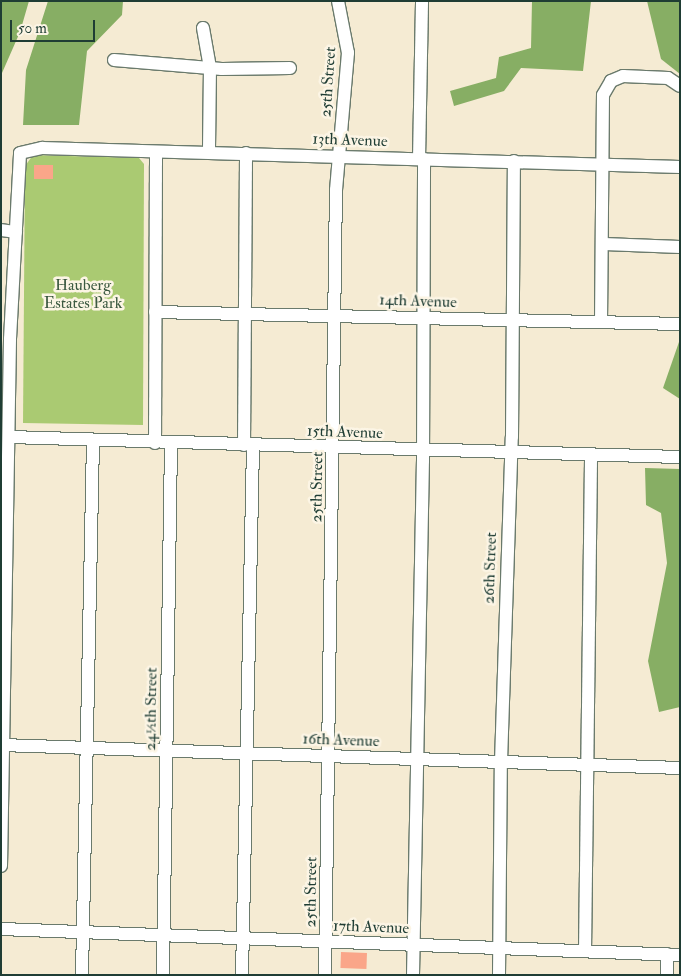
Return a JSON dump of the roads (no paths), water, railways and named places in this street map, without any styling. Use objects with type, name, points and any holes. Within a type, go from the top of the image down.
[{"type":"street","name":"25th Street","points":[[325,975],[338,156],[348,53],[338,1]]},
{"type":"street","points":[[413,975],[423,450],[422,1]]},
{"type":"street","points":[[203,28],[210,67],[209,152]]},
{"type":"street","points":[[114,60],[210,67],[290,68]]},
{"type":"street","points":[[601,322],[605,164],[601,151],[603,95],[611,81],[623,76],[668,78],[680,86]]},
{"type":"street","name":"13th Avenue","points":[[16,232],[20,153],[42,148],[680,167]]},
{"type":"street","points":[[155,442],[156,152]]},
{"type":"street","points":[[242,975],[249,445],[245,314],[246,153]]},
{"type":"street","name":"26th Street","points":[[500,975],[501,762],[511,452],[514,162]]},
{"type":"street","points":[[1,230],[16,232],[6,354],[9,437],[1,866]]},
{"type":"street","points":[[604,244],[680,247]]},
{"type":"street","name":"14th Avenue","points":[[155,312],[335,314],[680,324]]},
{"type":"street","name":"15th Avenue","points":[[9,437],[680,457]]},
{"type":"street","points":[[82,975],[93,441]]},
{"type":"street","name":"24½th Street","points":[[163,975],[171,443]]},
{"type":"street","points":[[584,951],[591,454]]},
{"type":"street","name":"16th Avenue","points":[[3,745],[166,749],[680,768]]},
{"type":"street","name":"17th Avenue","points":[[1,929],[674,955]]},
{"type":"street","points":[[667,975],[674,955]]},
{"type":"park label","name":"Hauberg Estates Park","points":[[83,294]]}]
